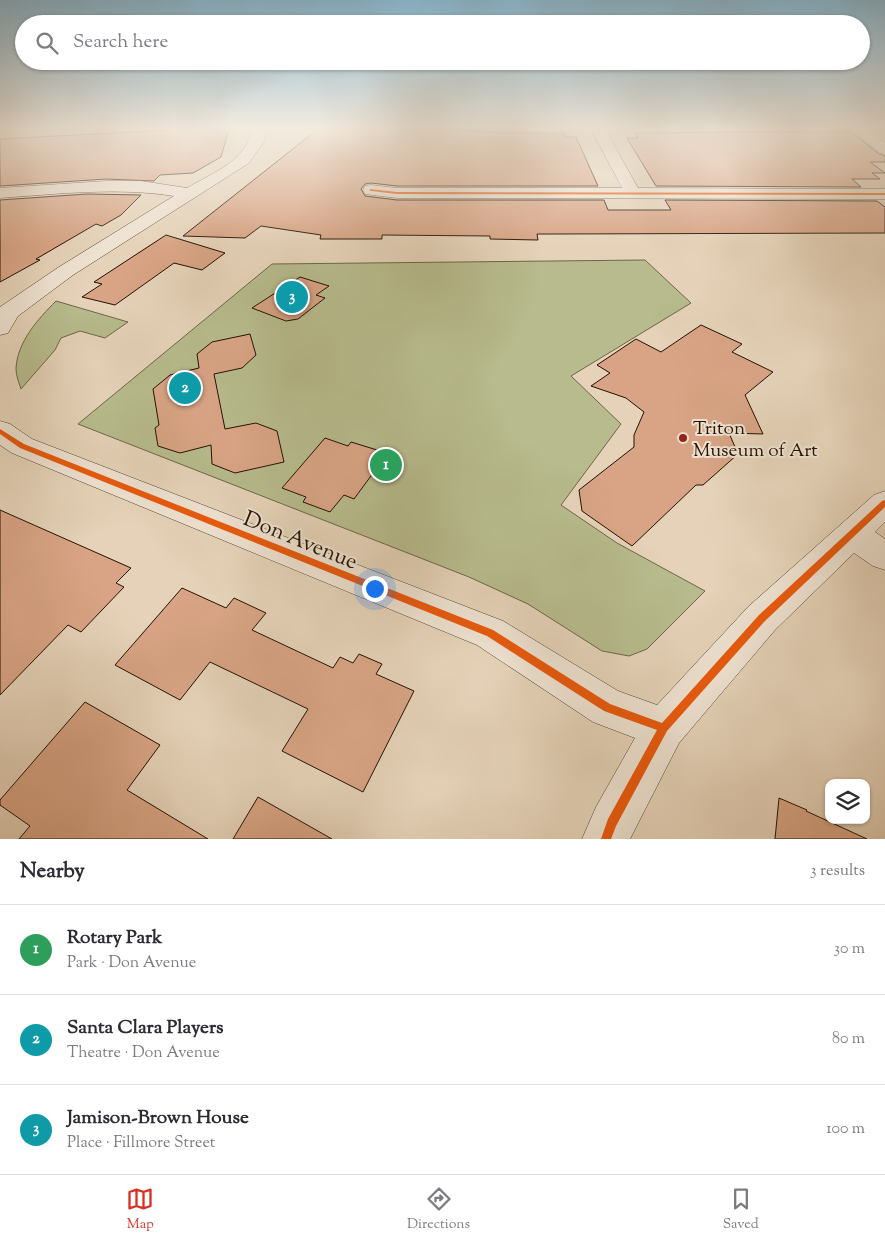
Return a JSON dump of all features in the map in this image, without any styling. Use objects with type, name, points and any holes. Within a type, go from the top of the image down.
[{"type":"street","points":[[0,328],[8,312],[59,276],[232,168]]},
{"type":"street","points":[[619,168],[633,194]]},
{"type":"street","points":[[0,193],[106,186],[141,186],[192,194]]},
{"type":"street","points":[[371,190],[397,193],[885,194]]},
{"type":"street","name":"Don Avenue","points":[[0,431],[22,446],[490,632],[607,708],[664,728]]},
{"type":"street","points":[[606,839],[612,823],[664,728],[762,618],[885,503]]},
{"type":"street","points":[[852,535],[885,556]]},
{"type":"green space","points":[[645,260],[691,303],[571,376],[621,424],[561,505],[617,543],[705,591],[647,649],[629,656],[602,651],[528,604],[469,577],[78,424],[272,264]]},
{"type":"green space","points":[[56,301],[128,322],[105,338],[80,331],[61,338],[55,350],[21,389],[16,369],[20,350],[24,340],[36,323]]},
{"type":"building","points":[[0,168],[201,168],[193,173],[160,175],[154,181],[106,179],[0,186]]},
{"type":"building","points":[[269,168],[590,168],[598,186],[397,186],[371,183],[365,184],[361,189],[365,196],[397,200],[604,200],[608,210],[671,210],[665,200],[877,201],[885,207],[885,233],[537,234],[538,240],[490,239],[490,236],[382,235],[382,239],[320,239],[321,235],[261,226],[245,238],[183,236]]},
{"type":"building","points":[[645,168],[878,168],[885,173],[872,173],[880,179],[852,179],[861,187],[656,186]]},
{"type":"building","points":[[87,194],[141,195],[121,215],[102,226],[96,224],[36,259],[40,260],[0,282],[0,200]]},
{"type":"building","points":[[166,235],[225,253],[202,270],[174,263],[115,305],[82,297],[102,284],[94,282]]},
{"type":"building","points":[[300,277],[329,286],[316,295],[325,298],[298,319],[286,321],[252,308]]},
{"type":"building","name":"Triton Museum of Art","points":[[701,325],[742,344],[732,352],[773,372],[745,395],[763,434],[729,433],[738,454],[703,485],[696,485],[632,546],[582,511],[579,490],[634,447],[634,435],[644,412],[626,398],[591,386],[610,373],[597,365],[636,339],[661,352]]},
{"type":"building","points":[[250,334],[256,355],[242,368],[214,374],[225,429],[256,423],[277,431],[284,462],[235,473],[212,464],[211,445],[180,453],[158,446],[155,428],[159,425],[153,389],[170,375],[199,368],[197,354],[212,342]]},
{"type":"building","points":[[325,438],[348,446],[351,442],[377,450],[369,461],[379,465],[354,499],[344,495],[330,512],[303,502],[306,497],[282,488]]},
{"type":"building","points":[[0,510],[131,568],[116,583],[124,587],[81,632],[68,625],[0,695]]},
{"type":"building","points":[[182,588],[226,608],[234,598],[266,613],[252,630],[333,668],[340,657],[353,663],[359,654],[382,664],[376,674],[414,691],[363,792],[282,751],[308,709],[210,662],[180,700],[115,665]]},
{"type":"building","points":[[85,702],[160,745],[127,790],[208,839],[19,839],[30,826],[0,805],[0,800]]},
{"type":"building","points":[[258,797],[332,839],[233,839]]},
{"type":"building","points":[[779,798],[825,820],[825,824],[834,824],[867,839],[775,839]]},
{"type":"cycle path","points":[[371,190],[397,193],[885,194]]},
{"type":"cycle path","points":[[0,431],[22,446],[490,633],[607,708],[664,728]]},
{"type":"cycle path","points":[[606,839],[612,823],[664,728],[762,618],[885,503]]},
{"type":"place","name":"Jamison-Brown House","points":[[292,297]]},
{"type":"place","name":"Santa Clara Players","points":[[185,388]]},
{"type":"place","name":"Triton Museum of Art","points":[[683,438]]},
{"type":"place","name":"Rotary Park","points":[[386,465]]}]
